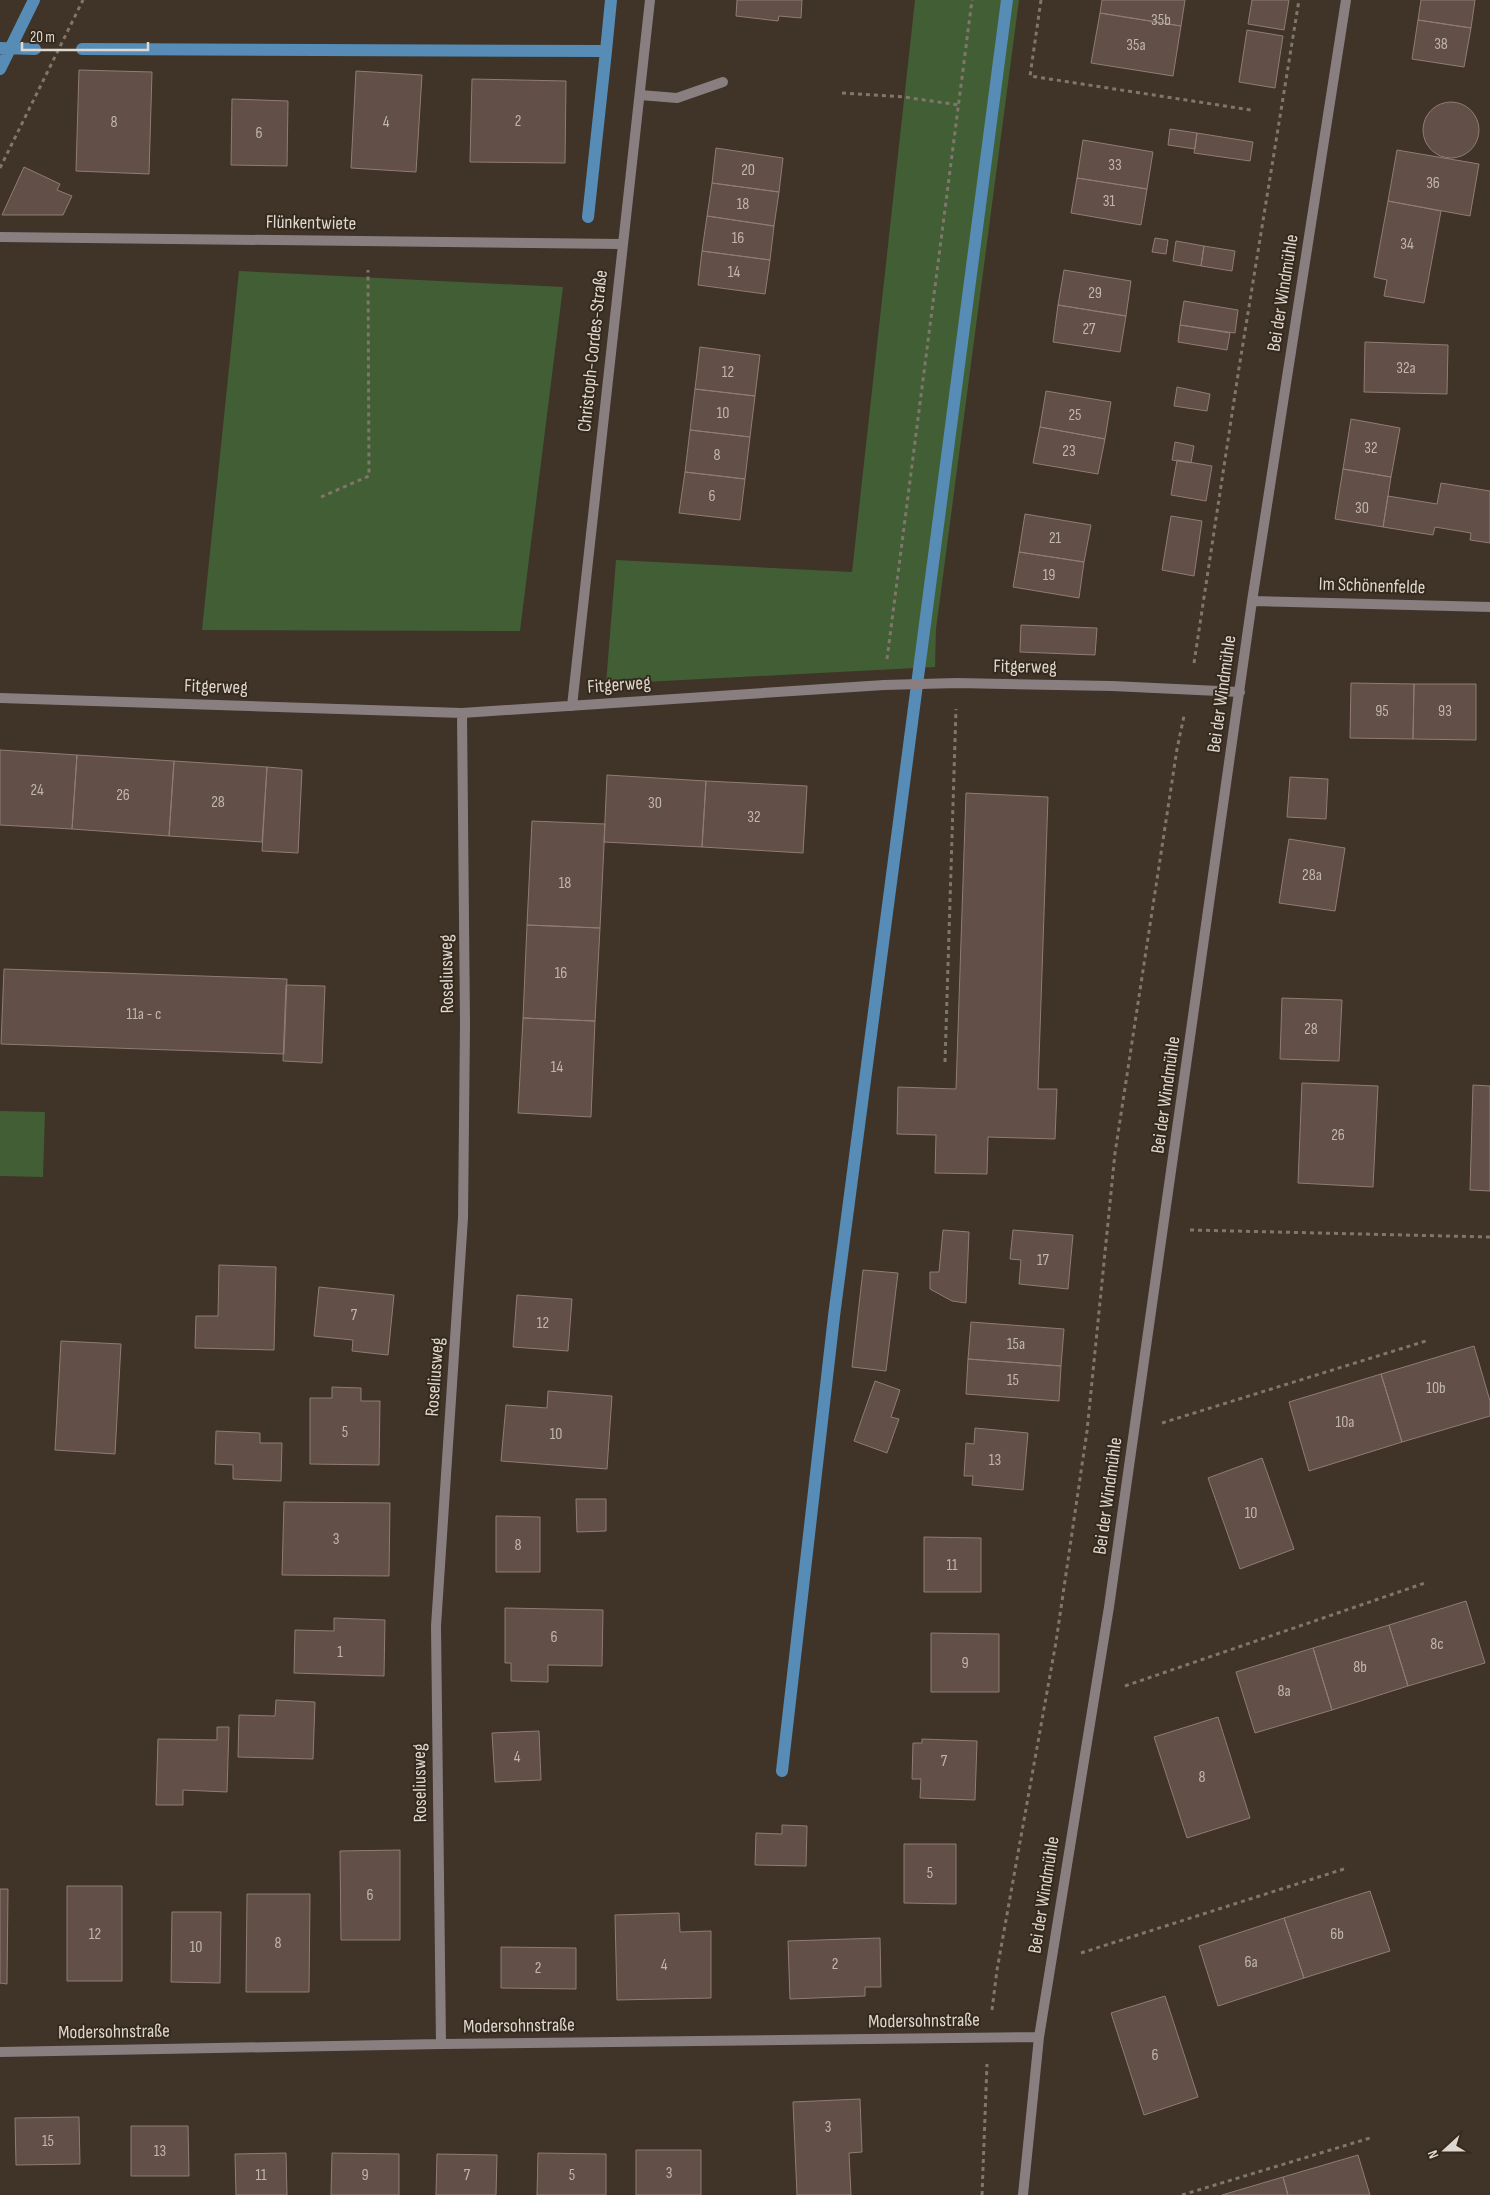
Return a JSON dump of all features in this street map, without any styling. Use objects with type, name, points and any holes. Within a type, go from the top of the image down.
[{"type":"street","name":"Christoph-Cordes-Straße","points":[[572,706],[650,0]]},
{"type":"street","name":"Bei der Windmühle","points":[[1023,2195],[1039,2037],[1095,1696],[1135,1432],[1252,601],[1346,0]]},
{"type":"street","points":[[640,95],[677,98],[723,82]]},
{"type":"street","name":"Flünkentwiete","points":[[0,237],[622,244]]},
{"type":"street","name":"Im Schönenfelde","points":[[1252,601],[1490,607]]},
{"type":"street","name":"Fitgerweg","points":[[0,698],[462,713],[884,685],[957,683],[1112,686],[1240,692]]},
{"type":"street","name":"Roseliusweg","points":[[441,2044],[436,1626],[463,1218],[465,1015],[462,713]]},
{"type":"street","name":"Modersohnstraße","points":[[0,2052],[441,2044],[1039,2037]]},
{"type":"path","points":[[0,168],[82,0]]},
{"type":"path","points":[[884,685],[972,0]]},
{"type":"path","points":[[1041,0],[1030,76],[1251,110]]},
{"type":"path","points":[[982,2195],[989,2038],[997,1970],[1059,1623],[1087,1431],[1115,1153],[1177,749],[1190,689],[1240,359],[1300,0]]},
{"type":"path","points":[[842,92],[904,97],[959,105]]},
{"type":"path","points":[[321,498],[369,476],[368,241]]},
{"type":"path","points":[[945,1062],[957,683]]},
{"type":"path","points":[[1165,1229],[1490,1237]]},
{"type":"path","points":[[1135,1432],[1429,1340]]},
{"type":"path","points":[[1095,1696],[1425,1583]]},
{"type":"path","points":[[1051,1963],[1347,1868]]},
{"type":"path","points":[[1182,2195],[1370,2138]]},
{"type":"green space","points":[[915,0],[1019,0],[936,629],[935,667],[606,684],[616,560],[852,572]]},
{"type":"green space","points":[[239,271],[563,287],[520,631],[202,630]]},
{"type":"green space","points":[[0,1111],[45,1112],[43,1177],[0,1176]]},
{"type":"building","points":[[737,0],[802,0],[801,18],[779,16],[778,21],[736,16]]},
{"type":"building","points":[[1102,0],[1185,0],[1181,26],[1100,13]]},
{"type":"building","points":[[1252,0],[1289,0],[1284,30],[1248,24]]},
{"type":"building","points":[[1421,0],[1475,0],[1471,28],[1418,20]]},
{"type":"building","points":[[1100,13],[1181,26],[1173,76],[1091,63]]},
{"type":"building","points":[[1418,20],[1471,28],[1464,67],[1412,59]]},
{"type":"building","points":[[1247,30],[1283,36],[1275,88],[1239,82]]},
{"type":"building","points":[[79,70],[152,72],[149,174],[76,171]]},
{"type":"building","points":[[356,71],[422,75],[416,172],[351,168]]},
{"type":"building","points":[[472,79],[566,81],[565,163],[470,162]]},
{"type":"building","points":[[232,99],[288,101],[287,166],[231,165]]},
{"type":"building","points":[[1445,102],[1457,102],[1467,106],[1475,114],[1479,130],[1475,146],[1467,154],[1457,158],[1445,158],[1435,154],[1427,146],[1423,136],[1423,124],[1427,114],[1435,106]]},
{"type":"building","points":[[1170,129],[1197,133],[1195,149],[1168,145]]},
{"type":"building","points":[[1197,133],[1253,142],[1250,161],[1194,153]]},
{"type":"building","points":[[1083,140],[1153,152],[1147,189],[1077,178]]},
{"type":"building","points":[[716,148],[783,158],[779,192],[712,183]]},
{"type":"building","points":[[1397,150],[1479,164],[1470,216],[1388,201]]},
{"type":"building","points":[[24,167],[60,184],[57,190],[72,196],[63,215],[2,215]]},
{"type":"building","points":[[1077,178],[1147,189],[1141,225],[1071,213]]},
{"type":"building","points":[[712,183],[779,192],[774,226],[707,216]]},
{"type":"building","points":[[1388,201],[1441,211],[1424,303],[1384,296],[1387,280],[1374,277]]},
{"type":"building","points":[[707,216],[774,226],[770,260],[702,251]]},
{"type":"building","points":[[1155,238],[1168,240],[1166,254],[1152,252]]},
{"type":"building","points":[[1176,241],[1204,246],[1201,266],[1173,261]]},
{"type":"building","points":[[1204,246],[1235,251],[1232,271],[1201,266]]},
{"type":"building","points":[[702,251],[770,260],[765,294],[698,285]]},
{"type":"building","points":[[1064,270],[1131,281],[1126,316],[1058,305]]},
{"type":"building","points":[[1184,301],[1238,310],[1235,333],[1180,325]]},
{"type":"building","points":[[1058,305],[1126,316],[1120,352],[1053,342]]},
{"type":"building","points":[[1180,325],[1230,333],[1227,350],[1178,342]]},
{"type":"building","points":[[1365,342],[1448,345],[1447,394],[1364,392]]},
{"type":"building","points":[[700,347],[760,355],[755,396],[695,389]]},
{"type":"building","points":[[1177,387],[1210,394],[1207,411],[1174,406]]},
{"type":"building","points":[[695,389],[755,396],[750,437],[690,430]]},
{"type":"building","points":[[1046,391],[1111,402],[1105,439],[1040,427]]},
{"type":"building","points":[[1351,419],[1400,428],[1391,477],[1343,469]]},
{"type":"building","points":[[1040,427],[1105,439],[1098,474],[1033,463]]},
{"type":"building","points":[[690,430],[750,437],[745,479],[685,472]]},
{"type":"building","points":[[1175,442],[1194,446],[1191,463],[1172,460]]},
{"type":"building","points":[[1177,460],[1212,466],[1206,501],[1171,495]]},
{"type":"building","points":[[1343,469],[1391,477],[1383,527],[1335,519]]},
{"type":"building","points":[[685,472],[745,479],[740,520],[679,513]]},
{"type":"building","points":[[1441,483],[1490,491],[1490,543],[1470,540],[1471,533],[1435,527],[1433,535],[1383,527],[1388,496],[1437,504]]},
{"type":"building","points":[[1025,514],[1091,525],[1084,562],[1019,552]]},
{"type":"building","points":[[1171,516],[1202,521],[1194,576],[1162,570]]},
{"type":"building","points":[[1019,552],[1084,562],[1079,598],[1013,587]]},
{"type":"building","points":[[1021,625],[1097,628],[1095,655],[1020,652]]},
{"type":"building","points":[[1351,683],[1414,684],[1413,739],[1350,738]]},
{"type":"building","points":[[1414,684],[1476,684],[1476,740],[1413,739]]},
{"type":"building","points":[[0,750],[77,755],[72,829],[0,825]]},
{"type":"building","points":[[77,755],[174,761],[169,836],[72,829]]},
{"type":"building","points":[[174,761],[267,767],[262,842],[169,836]]},
{"type":"building","points":[[267,767],[302,770],[298,853],[262,851]]},
{"type":"building","points":[[607,775],[706,781],[702,847],[604,842]]},
{"type":"building","points":[[1290,777],[1328,779],[1326,819],[1287,817]]},
{"type":"building","points":[[706,781],[807,786],[803,853],[702,847]]},
{"type":"building","points":[[966,793],[1048,797],[1038,1089],[1057,1089],[1055,1139],[988,1137],[987,1174],[935,1173],[936,1135],[897,1134],[898,1087],[956,1089]]},
{"type":"building","points":[[532,821],[605,824],[600,928],[527,925]]},
{"type":"building","points":[[1289,839],[1345,848],[1335,911],[1279,903]]},
{"type":"building","points":[[527,925],[600,928],[595,1021],[523,1018]]},
{"type":"building","points":[[4,969],[287,979],[284,1054],[1,1044]]},
{"type":"building","points":[[286,985],[325,986],[322,1063],[283,1061]]},
{"type":"building","points":[[1282,998],[1342,1000],[1339,1061],[1280,1059]]},
{"type":"building","points":[[523,1018],[595,1021],[591,1117],[518,1113]]},
{"type":"building","points":[[1302,1083],[1378,1086],[1373,1187],[1298,1183]]},
{"type":"building","points":[[1473,1085],[1490,1086],[1490,1191],[1470,1190]]},
{"type":"building","points":[[943,1230],[969,1232],[966,1303],[952,1301],[930,1289],[930,1272],[939,1272]]},
{"type":"building","points":[[1013,1230],[1073,1235],[1068,1289],[1019,1284],[1021,1260],[1010,1259]]},
{"type":"building","points":[[219,1265],[276,1267],[274,1350],[195,1348],[196,1316],[218,1316]]},
{"type":"building","points":[[863,1270],[898,1273],[886,1371],[852,1367]]},
{"type":"building","points":[[319,1287],[394,1295],[388,1355],[352,1351],[353,1340],[314,1336]]},
{"type":"building","points":[[517,1295],[572,1299],[568,1351],[513,1347]]},
{"type":"building","points":[[971,1322],[1064,1329],[1061,1366],[968,1359]]},
{"type":"building","points":[[61,1341],[121,1344],[115,1454],[55,1450]]},
{"type":"building","points":[[1474,1346],[1490,1401],[1490,1416],[1402,1442],[1381,1374]]},
{"type":"building","points":[[968,1359],[1061,1366],[1059,1401],[966,1394]]},
{"type":"building","points":[[1381,1374],[1402,1442],[1309,1471],[1289,1402]]},
{"type":"building","points":[[875,1381],[900,1390],[891,1417],[899,1419],[887,1453],[854,1441]]},
{"type":"building","points":[[332,1387],[361,1388],[361,1401],[380,1401],[379,1465],[310,1464],[310,1398],[332,1398]]},
{"type":"building","points":[[548,1391],[612,1396],[607,1469],[501,1461],[506,1405],[547,1408]]},
{"type":"building","points":[[975,1428],[1028,1433],[1023,1490],[972,1485],[973,1476],[964,1476],[966,1443],[974,1444]]},
{"type":"building","points":[[216,1431],[260,1433],[260,1443],[282,1443],[281,1481],[233,1479],[233,1465],[215,1464]]},
{"type":"building","points":[[1262,1458],[1294,1549],[1240,1569],[1208,1478]]},
{"type":"building","points":[[576,1499],[606,1499],[606,1531],[577,1532]]},
{"type":"building","points":[[284,1502],[390,1503],[389,1576],[282,1575]]},
{"type":"building","points":[[496,1516],[540,1517],[540,1572],[496,1572]]},
{"type":"building","points":[[924,1537],[981,1538],[981,1592],[924,1592]]},
{"type":"building","points":[[1466,1601],[1485,1663],[1408,1686],[1389,1625]]},
{"type":"building","points":[[505,1608],[603,1610],[602,1666],[548,1665],[548,1682],[511,1681],[511,1663],[505,1663]]},
{"type":"building","points":[[334,1618],[385,1620],[384,1676],[294,1673],[295,1630],[334,1631]]},
{"type":"building","points":[[1389,1625],[1408,1686],[1332,1710],[1313,1648]]},
{"type":"building","points":[[931,1633],[999,1634],[999,1692],[931,1692]]},
{"type":"building","points":[[1313,1648],[1332,1710],[1255,1733],[1236,1672]]},
{"type":"building","points":[[276,1700],[315,1702],[313,1759],[238,1757],[239,1715],[275,1716]]},
{"type":"building","points":[[1218,1717],[1250,1818],[1187,1838],[1154,1737]]},
{"type":"building","points":[[217,1727],[229,1727],[227,1792],[183,1790],[183,1805],[156,1805],[158,1739],[217,1740]]},
{"type":"building","points":[[539,1731],[541,1780],[495,1782],[492,1733]]},
{"type":"building","points":[[922,1739],[977,1741],[975,1800],[920,1798],[921,1779],[912,1779],[913,1743],[922,1743]]},
{"type":"building","points":[[782,1825],[807,1826],[806,1866],[755,1865],[756,1833],[782,1834]]},
{"type":"building","points":[[904,1844],[956,1844],[956,1904],[904,1903]]},
{"type":"building","points":[[400,1850],[400,1940],[341,1940],[340,1851]]},
{"type":"building","points":[[67,1886],[122,1886],[122,1981],[67,1981]]},
{"type":"building","points":[[0,1889],[8,1889],[7,1984],[0,1983]]},
{"type":"building","points":[[1370,1891],[1390,1951],[1304,1978],[1284,1918]]},
{"type":"building","points":[[247,1894],[310,1894],[309,1992],[246,1992]]},
{"type":"building","points":[[172,1912],[221,1912],[220,1983],[171,1982]]},
{"type":"building","points":[[679,1913],[680,1932],[711,1931],[711,1998],[617,2000],[615,1915]]},
{"type":"building","points":[[1284,1918],[1304,1978],[1218,2006],[1199,1946]]},
{"type":"building","points":[[880,1938],[881,1987],[865,1987],[865,1996],[790,1999],[788,1941]]},
{"type":"building","points":[[501,1947],[576,1948],[576,1989],[501,1988]]},
{"type":"building","points":[[1165,1996],[1198,2097],[1144,2115],[1111,2013]]},
{"type":"building","points":[[860,2099],[862,2152],[849,2153],[851,2195],[797,2195],[793,2102]]},
{"type":"building","points":[[79,2117],[80,2164],[16,2165],[15,2118]]},
{"type":"building","points":[[131,2126],[188,2126],[189,2176],[131,2176]]},
{"type":"building","points":[[636,2150],[701,2150],[701,2195],[636,2195]]},
{"type":"building","points":[[286,2153],[287,2195],[236,2195],[235,2154]]},
{"type":"building","points":[[332,2153],[399,2154],[399,2195],[331,2195]]},
{"type":"building","points":[[538,2153],[606,2154],[606,2195],[537,2195]]},
{"type":"building","points":[[437,2154],[497,2155],[496,2195],[436,2195]]},
{"type":"building","points":[[1358,2155],[1370,2195],[1288,2195],[1283,2177]]},
{"type":"building","points":[[1283,2177],[1288,2195],[1222,2195]]},
{"type":"waterway","points":[[0,69],[34,0]]},
{"type":"waterway","points":[[606,51],[611,0]]},
{"type":"waterway","points":[[782,1771],[834,1316],[1007,0]]},
{"type":"waterway","points":[[0,48],[35,49]]},
{"type":"waterway","points":[[82,49],[606,51],[588,217]]}]
